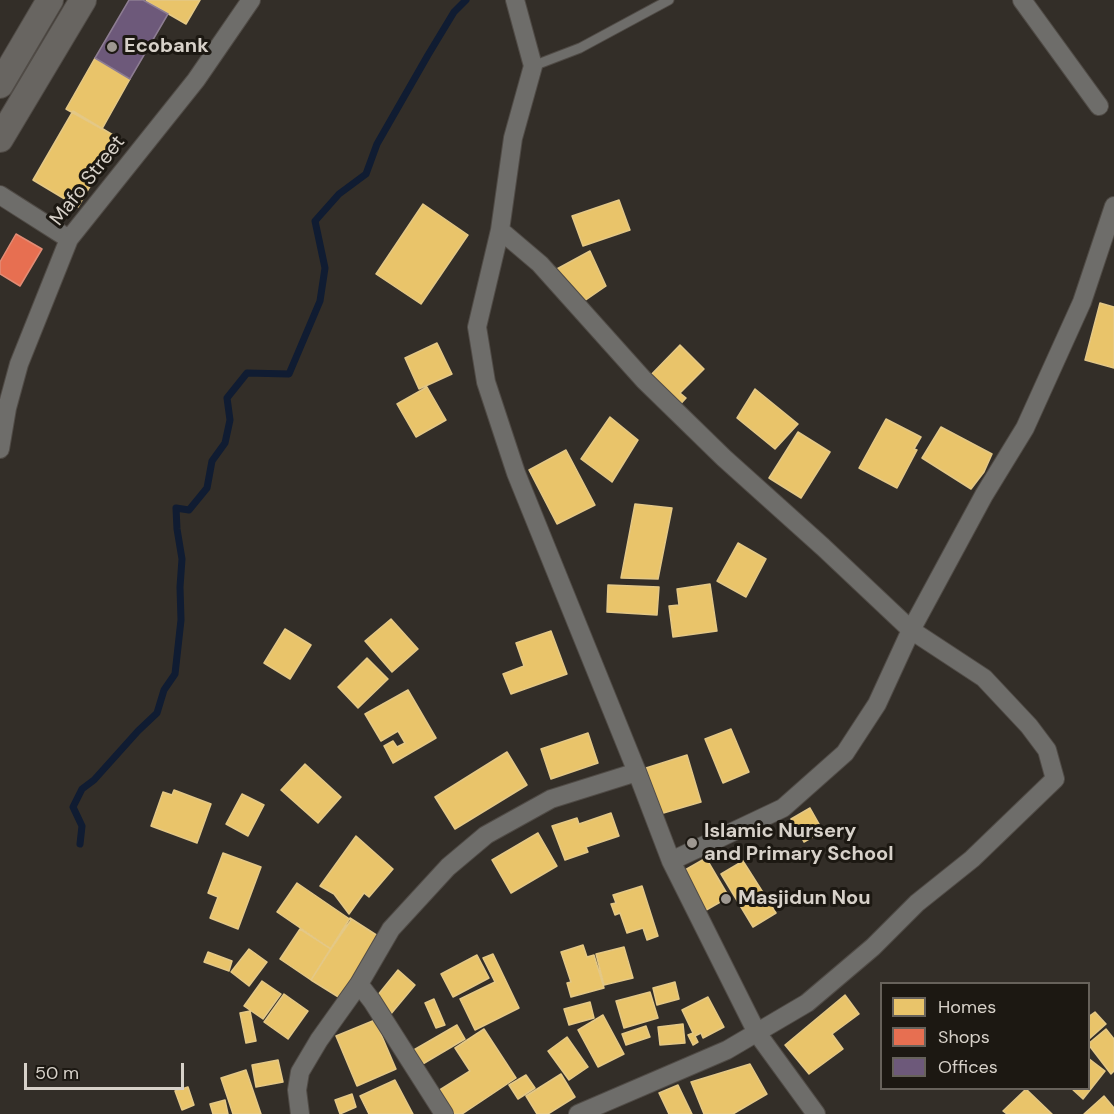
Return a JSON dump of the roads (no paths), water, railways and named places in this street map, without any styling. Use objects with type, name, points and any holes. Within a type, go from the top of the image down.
[{"type":"main road","points":[[0,85],[50,0]]},
{"type":"main road","points":[[0,139],[8,107],[83,0]]},
{"type":"street","name":"Mafo Street","points":[[0,449],[7,408],[20,364],[69,239],[196,80],[251,0]]},
{"type":"street","points":[[515,0],[533,66],[513,138],[500,230],[477,327],[486,382],[516,473],[671,861],[757,1034],[816,1114]]},
{"type":"street","points":[[1022,0],[1099,106]]},
{"type":"street","points":[[0,195],[69,239]]},
{"type":"street","points":[[671,861],[783,808],[845,753],[877,704],[911,630],[984,495],[1025,428],[1082,302],[1114,206]]},
{"type":"street","points":[[500,230],[540,264],[644,380],[724,458],[824,546],[911,630],[984,678],[1029,726],[1047,750],[1055,778],[972,859],[917,903],[873,947],[807,1003],[727,1050],[578,1114]]},
{"type":"street","points":[[300,1114],[297,1090],[300,1072],[319,1040],[358,984],[391,929],[448,867],[486,835],[551,799],[637,772]]},
{"type":"street","points":[[358,984],[372,1001],[444,1114]]},
{"type":"lane","points":[[533,66],[580,48],[669,0]]},
{"type":"waterway","points":[[80,844],[82,826],[73,807],[82,789],[94,780],[157,713],[164,690],[175,674],[181,620],[182,559],[176,508],[189,510],[207,488],[212,461],[225,443],[230,420],[227,398],[247,373],[289,374],[320,301],[325,268],[315,221],[339,194],[366,174],[377,144],[428,55],[454,12],[466,0]]},
{"type":"place","name":"Ecobank","points":[[112,47]]},
{"type":"place","name":"Islamic Nursery and Primary School","points":[[692,843]]},
{"type":"place","name":"Masjidun Nou","points":[[726,899]]}]
